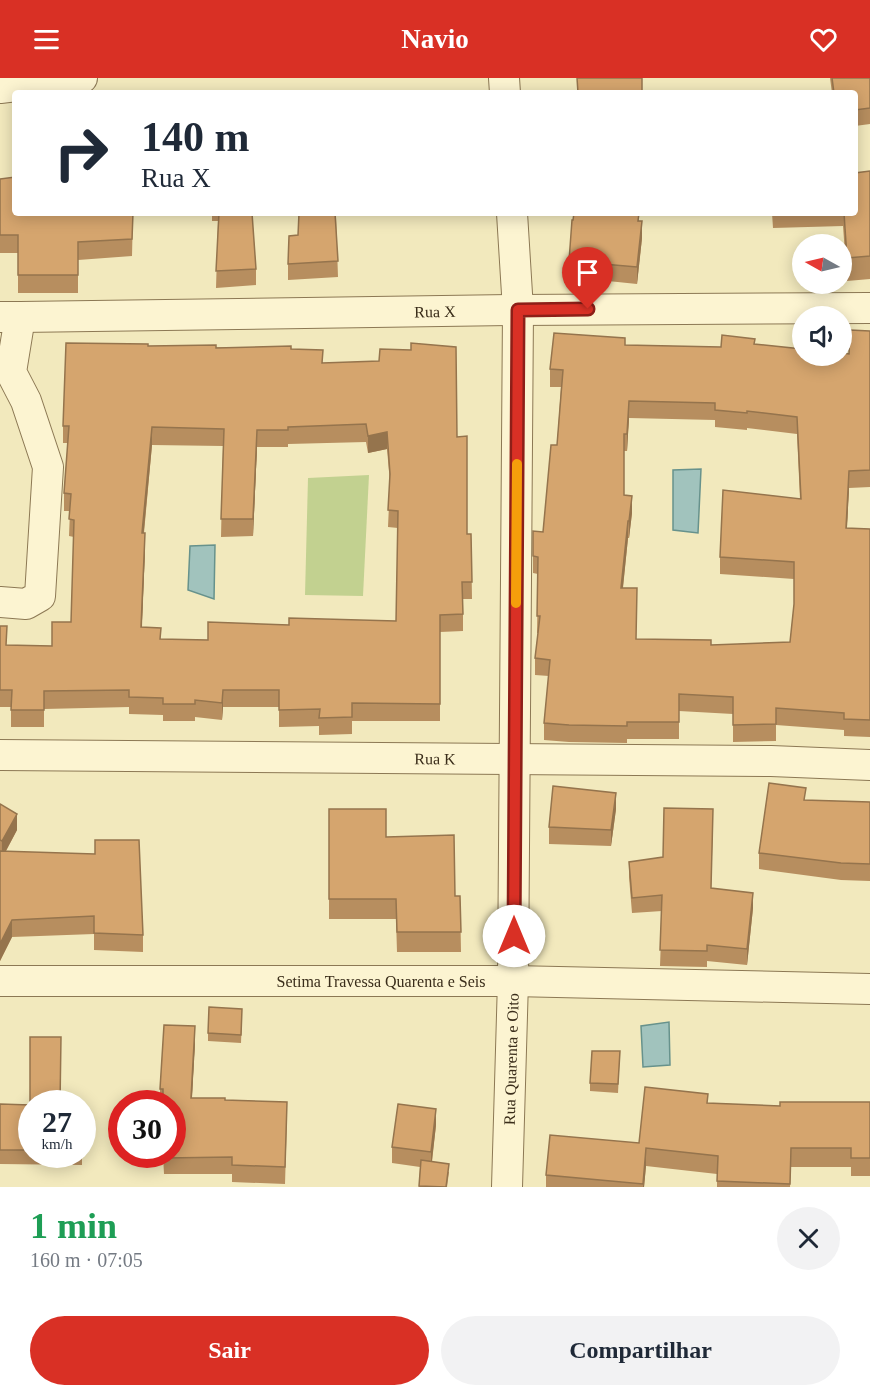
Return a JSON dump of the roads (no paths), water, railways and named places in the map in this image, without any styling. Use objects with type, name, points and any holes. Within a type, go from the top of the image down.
[{"type":"street","points":[[0,88],[82,78]]},
{"type":"street","name":"Rua Quarenta e Oito","points":[[507,1187],[513,981],[518,310],[512,216]]},
{"type":"street","name":"Rua X","points":[[10,317],[870,308]]},
{"type":"street","points":[[0,602],[26,604],[40,596],[48,467],[26,402],[12,372],[10,317]]},
{"type":"street","name":"Rua K","points":[[0,755],[771,761],[870,765]]},
{"type":"street","name":"Setima Travessa Quarenta e Seis","points":[[0,981],[513,981],[870,989]]},
{"type":"water","points":[[701,469],[698,533],[673,530],[673,470]]},
{"type":"water","points":[[215,545],[214,599],[188,590],[190,546]]},
{"type":"water","points":[[669,1022],[670,1065],[643,1067],[641,1026]]}]
